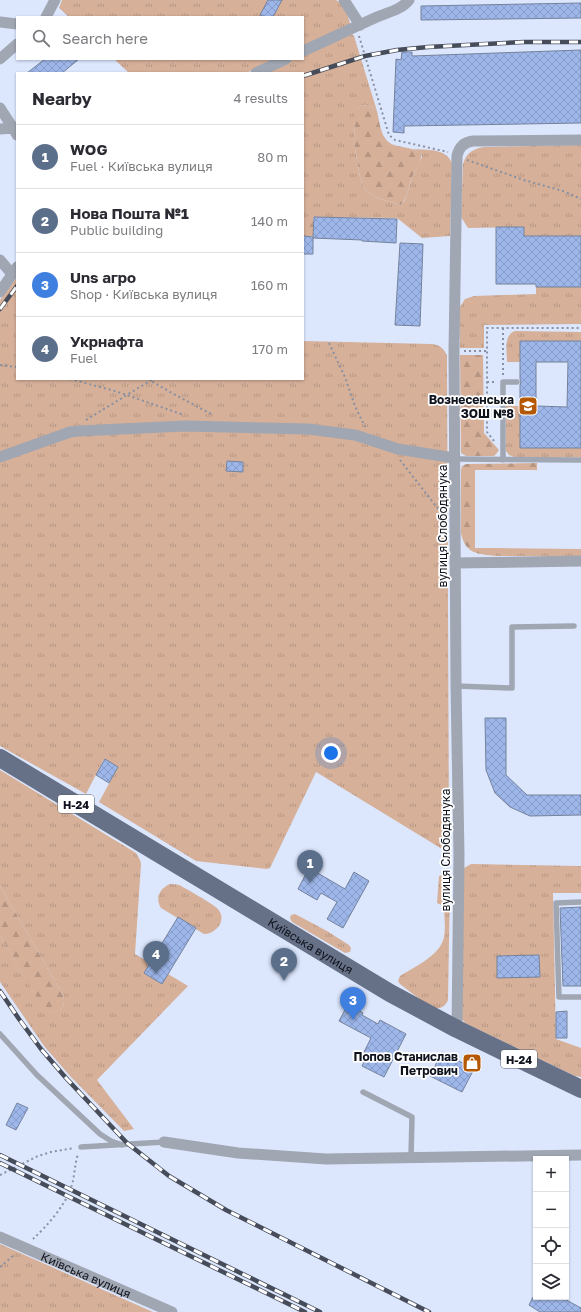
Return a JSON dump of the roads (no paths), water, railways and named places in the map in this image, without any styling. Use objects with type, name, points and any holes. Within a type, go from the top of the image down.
[{"type":"main road","name":"Київська вулиця","points":[[0,758],[390,993],[457,1029],[581,1088]]},
{"type":"street","points":[[47,16],[55,0]]},
{"type":"street","points":[[344,0],[358,26]]},
{"type":"street","points":[[304,51],[386,13],[395,11],[409,0]]},
{"type":"street","points":[[0,22],[16,24]]},
{"type":"street","points":[[0,59],[16,45]]},
{"type":"street","points":[[258,72],[284,60]]},
{"type":"street","points":[[0,108],[15,131]]},
{"type":"street","points":[[0,129],[15,131]]},
{"type":"street","name":"вулиця Слободянука","points":[[457,1029],[459,855],[456,686],[454,352],[457,156],[464,144],[473,141],[581,140]]},
{"type":"street","points":[[0,260],[14,270],[0,292]]},
{"type":"street","points":[[0,457],[75,431],[185,426],[308,429],[355,435],[374,440],[388,446],[455,459]]},
{"type":"street","points":[[455,563],[581,561]]},
{"type":"street","points":[[164,1142],[238,1153],[326,1159],[581,1155]]},
{"type":"street","name":"Київська вулиця","points":[[0,1237],[172,1312]]},
{"type":"lane","points":[[503,460],[503,382],[517,382]]},
{"type":"lane","points":[[455,459],[581,460]]},
{"type":"lane","points":[[456,686],[512,688],[512,627],[574,626]]},
{"type":"lane","points":[[581,902],[556,903],[559,997],[581,997]]},
{"type":"lane","points":[[0,1034],[37,1075],[100,1134],[122,1145]]},
{"type":"lane","points":[[362,1092],[412,1117],[411,1157]]},
{"type":"lane","points":[[81,1147],[164,1142]]},
{"type":"railway","points":[[304,76],[365,56],[397,50],[524,42],[581,42]]},
{"type":"railway","points":[[0,309],[16,287]]},
{"type":"railway","points":[[0,991],[41,1049],[66,1078],[127,1143],[169,1176],[226,1210],[429,1312]]},
{"type":"railway","points":[[0,1155],[320,1312]]},
{"type":"railway","points":[[0,1163],[305,1312]]},
{"type":"place","name":"Вознесенська ЗОШ №8","points":[[528,406]]},
{"type":"place","name":"WOG","points":[[310,883]]},
{"type":"place","name":"Укрнафта","points":[[156,974]]},
{"type":"place","name":"Нова Пошта №1","points":[[284,981]]},
{"type":"place","name":"Uns агро","points":[[353,1020]]},
{"type":"place","name":"Попов Станислав Петрович","points":[[472,1063]]}]
